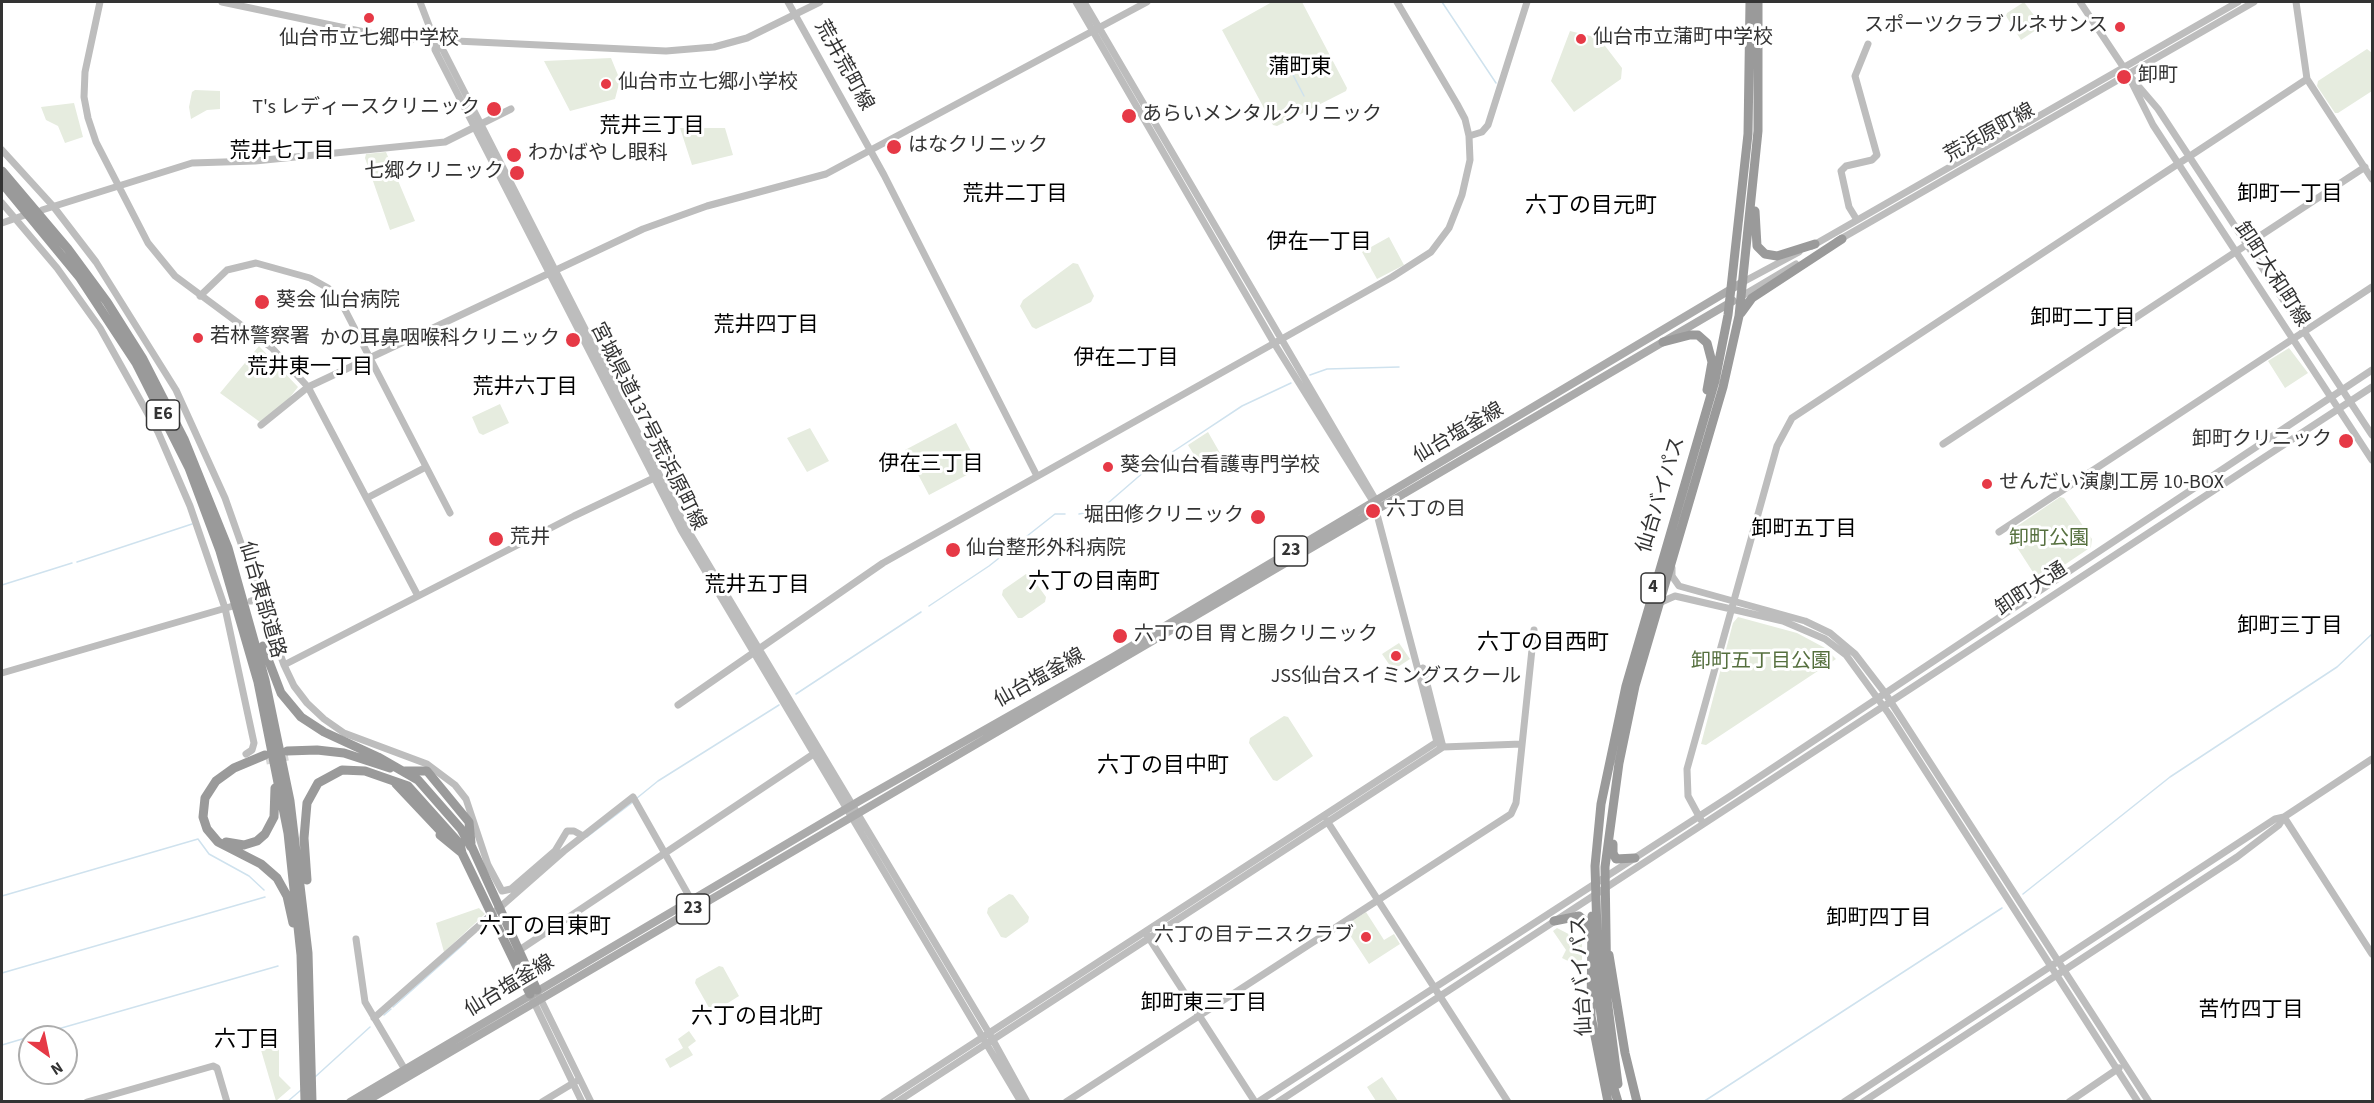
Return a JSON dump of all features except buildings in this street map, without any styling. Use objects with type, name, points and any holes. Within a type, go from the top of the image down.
[{"type":"highway","name":"仙台バイパス","points":[[1618,1101],[1608,1065],[1601,1023],[1599,887],[1601,804],[1624,696],[1715,381],[1730,302],[1749,134],[1750,2]]},
{"type":"highway","name":"仙台バイパス","points":[[1623,1101],[1611,1045],[1605,942],[1599,887],[1635,686],[1678,532],[1723,387],[1739,316],[1754,191],[1758,121],[1758,2]]},
{"type":"highway","name":"仙台東部道路","points":[[2,171],[74,257],[138,351],[184,439],[228,548],[255,641],[283,764],[301,882],[310,984],[305,1101]]},
{"type":"highway","name":"仙台東部道路","points":[[2,183],[80,278],[116,331],[151,391],[185,459],[211,523],[232,586],[258,682],[280,785],[293,872],[312,1101]]},
{"type":"highway","points":[[1754,191],[1757,246],[1761,252],[1777,256],[1815,244]]},
{"type":"highway","points":[[1739,316],[1752,298],[1842,238]]},
{"type":"highway","points":[[1663,342],[1698,335],[1707,343],[1712,362],[1703,419]]},
{"type":"highway","points":[[228,548],[248,599],[273,676],[287,702],[316,728],[383,768],[471,847]]},
{"type":"highway","points":[[258,682],[275,783],[274,817],[269,830],[257,841],[237,845],[223,840],[208,820],[208,806],[212,793],[221,782],[235,772],[266,757],[234,768],[216,781],[205,798],[203,817],[214,839],[267,868],[285,890],[292,917],[305,1030]]},
{"type":"highway","points":[[287,753],[329,755],[383,768],[428,771]]},
{"type":"highway","points":[[383,768],[393,781],[405,788],[462,853],[536,996]]},
{"type":"highway","points":[[383,768],[407,788],[460,844],[462,853]]},
{"type":"highway","points":[[310,984],[312,953],[304,818],[309,796],[318,783],[335,772],[357,769],[428,771],[469,822],[471,847]]},
{"type":"highway","points":[[403,771],[407,788]]},
{"type":"highway","points":[[403,771],[420,778],[464,827],[536,996]]},
{"type":"highway","points":[[393,781],[407,788]]},
{"type":"highway","points":[[1611,822],[1614,830],[1614,857],[1623,860],[1635,858]]},
{"type":"highway","name":"4","points":[[1599,887],[1591,948],[1591,1016],[1608,1101]]},
{"type":"highway","points":[[1554,921],[1575,915],[1583,919],[1587,924],[1591,948]]},
{"type":"highway","name":"4","points":[[1605,942],[1613,970],[1625,1053],[1637,1101]]},
{"type":"main road","name":"仙台塩釜線","points":[[1377,506],[1731,287],[1743,282]]},
{"type":"main road","name":"仙台塩釜線","points":[[365,1101],[536,996],[1113,657],[1742,296]]},
{"type":"main road","name":"仙台塩釜線","points":[[350,1101],[404,1068],[536,996]]},
{"type":"street","points":[[100,2],[87,64],[84,97],[91,131],[154,253],[175,276],[272,348],[308,387],[418,596]]},
{"type":"street","points":[[222,2],[382,36],[435,41]]},
{"type":"street","name":"宮城県道137号荒浜原町線","points":[[420,2],[435,41],[443,50],[478,126],[681,530],[758,650]]},
{"type":"street","points":[[788,2],[795,14],[820,2]]},
{"type":"street","points":[[1076,2],[1096,29],[1377,506],[1440,745]]},
{"type":"street","points":[[1084,2],[1096,29]]},
{"type":"street","points":[[261,425],[308,387],[669,218],[826,174],[1147,2]]},
{"type":"street","points":[[678,705],[883,563],[1392,277],[1431,252],[1449,228],[1462,195],[1470,160],[1469,136],[1461,111],[1397,2]]},
{"type":"street","points":[[1469,136],[1482,132],[1488,125],[1527,2]]},
{"type":"street","name":"卸町大和町線","points":[[2080,2],[2125,70],[2153,125],[2373,460]]},
{"type":"street","name":"荒浜原町線","points":[[1742,296],[2238,2]]},
{"type":"street","name":"荒浜原町線","points":[[1743,282],[2125,70],[2254,2]]},
{"type":"street","points":[[2296,2],[2307,79],[2373,179]]},
{"type":"street","name":"荒井荒町線","points":[[435,41],[685,51],[714,47],[747,38],[795,14],[871,150],[1038,476]]},
{"type":"street","points":[[1857,220],[1849,207],[1841,171],[1846,166],[1872,160],[1876,155],[1855,76],[1868,44]]},
{"type":"street","name":"卸町大和町線","points":[[2125,70],[2158,109],[2373,435]]},
{"type":"street","points":[[1704,824],[1688,796],[1685,777],[1732,601],[1777,446],[1792,418],[2307,79]]},
{"type":"street","points":[[42,210],[192,163],[255,161],[434,145],[454,139],[511,109]]},
{"type":"street","points":[[2,150],[53,207],[112,284],[176,390],[213,468],[262,598],[284,665],[294,686],[308,703],[333,726],[362,741],[427,764],[454,785],[466,799],[488,865],[502,891],[511,889],[555,851],[567,831],[574,831],[583,836]]},
{"type":"street","points":[[1943,444],[2365,167]]},
{"type":"street","points":[[2,203],[57,268],[100,328],[158,432],[190,506],[225,608],[254,743],[252,750],[246,754]]},
{"type":"street","points":[[2,223],[25,215]]},
{"type":"street","points":[[200,296],[220,274],[246,264],[262,263],[310,278],[323,284],[338,297],[450,513]]},
{"type":"street","name":"宮城県道137号荒浜原町線","points":[[552,272],[686,527],[988,1038]]},
{"type":"street","points":[[1999,532],[2373,287]]},
{"type":"street","points":[[1278,1101],[1554,921],[1635,858],[2373,370]]},
{"type":"street","name":"卸町大通","points":[[1599,887],[1704,824],[2373,387]]},
{"type":"street","points":[[367,498],[426,467]]},
{"type":"street","points":[[284,665],[654,478]]},
{"type":"street","points":[[1678,532],[1671,572],[1674,580],[1683,587],[1805,621],[1830,633],[1855,654],[2054,964],[2057,976],[2138,1101]]},
{"type":"street","points":[[1657,604],[1675,596],[1783,621],[1825,639],[1852,662],[1881,695]]},
{"type":"street","points":[[251,601],[262,598]]},
{"type":"street","points":[[2,673],[233,606]]},
{"type":"street","points":[[1066,1101],[1511,814],[1516,803],[1534,630]]},
{"type":"street","points":[[897,1101],[988,1038],[1440,745],[1521,744]]},
{"type":"street","points":[[518,951],[817,751]]},
{"type":"street","points":[[1844,1101],[2275,819],[2284,817],[2373,759]]},
{"type":"street","points":[[374,1018],[564,850],[633,798],[694,904]]},
{"type":"street","points":[[2284,817],[2373,954]]},
{"type":"street","points":[[1864,1101],[2237,856],[2279,825],[2284,817]]},
{"type":"street","points":[[1326,819],[1508,1101]]},
{"type":"street","points":[[1147,935],[1256,1101],[1599,887]]},
{"type":"street","points":[[356,939],[362,992],[374,1018],[404,1068]]},
{"type":"street","points":[[2054,964],[2064,971],[2149,1101]]},
{"type":"street","points":[[536,996],[576,1081],[582,1101]]},
{"type":"street","points":[[883,1101],[988,1038]]},
{"type":"street","points":[[988,1038],[1021,1101]]},
{"type":"street","points":[[988,1038],[1027,1101]]},
{"type":"street","points":[[2069,1101],[2125,1065]]},
{"type":"street","points":[[87,1101],[213,1066],[217,1068],[227,1101]]},
{"type":"street","points":[[542,1101],[576,1081]]},
{"type":"street","points":[[576,1081],[591,1101]]},
{"type":"green space","points":[[1272,2],[1302,2],[1347,88],[1346,91],[1277,126],[1273,125],[1222,30]]},
{"type":"green space","points":[[2024,2],[2042,26],[2021,40],[2006,16]]},
{"type":"green space","points":[[1570,31],[1599,38],[1622,68],[1621,79],[1574,112],[1551,81]]},
{"type":"green space","points":[[2367,49],[2372,53],[2372,91],[2335,113],[2317,86],[2318,81]]},
{"type":"green space","points":[[611,58],[620,80],[615,99],[570,111],[544,61]]},
{"type":"green space","points":[[195,90],[220,91],[220,109],[207,110],[191,119],[189,107],[192,92]]},
{"type":"green space","points":[[74,103],[83,137],[65,143],[58,126],[46,120],[41,107]]},
{"type":"green space","points":[[680,128],[725,128],[733,155],[692,165]]},
{"type":"green space","points":[[386,152],[415,221],[390,230],[365,158],[366,154]]},
{"type":"green space","points":[[1389,237],[1404,265],[1377,279],[1362,252]]},
{"type":"green space","points":[[1073,263],[1078,264],[1094,296],[1091,302],[1036,329],[1032,327],[1020,306],[1023,300]]},
{"type":"green space","points":[[259,346],[298,387],[287,401],[260,422],[220,393]]},
{"type":"green space","points":[[2289,348],[2308,373],[2285,388],[2268,361]]},
{"type":"green space","points":[[500,404],[509,423],[483,435],[479,433],[472,417]]},
{"type":"green space","points":[[956,423],[980,468],[929,495],[905,450]]},
{"type":"green space","points":[[810,428],[829,461],[807,472],[787,438]]},
{"type":"green space","points":[[1208,432],[1220,453],[1201,466],[1188,445]]},
{"type":"green space","name":"卸町公園","points":[[2060,497],[2064,498],[2092,539],[2091,547],[2042,580],[2038,580],[2009,535],[2010,531]]},
{"type":"green space","points":[[1026,574],[1031,576],[1046,597],[1045,602],[1022,618],[1018,618],[1002,595],[1003,590]]},
{"type":"green space","name":"卸町五丁目公園","points":[[1738,617],[1797,633],[1825,648],[1836,659],[1706,745],[1701,744],[1733,623]]},
{"type":"green space","name":"JSS仙台スイミングスクール","points":[[1399,643],[1410,659],[1393,670],[1382,654]]},
{"type":"green space","points":[[1284,716],[1288,717],[1313,756],[1277,781],[1273,780],[1249,743],[1250,738]]},
{"type":"green space","points":[[1009,894],[1013,895],[1029,917],[1028,922],[1006,938],[1001,937],[987,913],[988,908]]},
{"type":"green space","points":[[479,908],[485,914],[444,952],[436,923]]},
{"type":"green space","name":"六丁の目テニスクラブ","points":[[1366,912],[1384,940],[1394,934],[1400,944],[1369,964],[1344,926]]},
{"type":"green space","points":[[1557,928],[1582,941],[1582,960],[1570,962],[1562,958],[1566,950],[1553,931]]},
{"type":"green space","points":[[719,966],[723,967],[739,996],[712,1013],[695,983],[696,979]]},
{"type":"green space","points":[[689,1031],[696,1041],[688,1047],[693,1055],[670,1068],[665,1059],[683,1048],[678,1039]]},
{"type":"green space","points":[[279,1045],[279,1076],[291,1088],[276,1101],[261,1050]]},
{"type":"green space","points":[[1382,1077],[1398,1101],[1376,1101],[1367,1087]]},
{"type":"waterway","points":[[1442,2],[1496,83]]},
{"type":"waterway","points":[[1291,71],[1304,96]]},
{"type":"waterway","points":[[1310,375],[1327,369],[1399,367]]},
{"type":"waterway","points":[[1079,514],[1100,510],[1145,471],[1174,451],[1242,406],[1291,383]]},
{"type":"waterway","points":[[929,606],[989,566],[1055,514],[1065,514]]},
{"type":"waterway","points":[[77,562],[192,524]]},
{"type":"waterway","points":[[2,585],[72,563]]},
{"type":"waterway","points":[[796,694],[921,612]]},
{"type":"waterway","points":[[2023,894],[2170,777],[2337,667],[2372,634]]},
{"type":"waterway","points":[[637,798],[658,781],[779,705]]},
{"type":"waterway","points":[[587,837],[633,802]]},
{"type":"waterway","points":[[2,896],[198,839],[209,854],[249,876],[264,890]]},
{"type":"waterway","points":[[2,973],[265,897]]},
{"type":"waterway","points":[[1703,1102],[2002,908]]},
{"type":"waterway","points":[[393,1007],[466,942]]},
{"type":"waterway","points":[[72,1025],[278,966]]},
{"type":"waterway","points":[[384,1015],[391,1009]]},
{"type":"waterway","points":[[315,1077],[370,1027]]},
{"type":"waterway","points":[[2,1045],[18,1040]]},
{"type":"waterway","points":[[287,1102],[301,1090]]},
{"type":"tunnel","points":[[266,760],[288,756]]},
{"type":"place","name":"仙台市立七郷中学校","points":[[369,18]]},
{"type":"place","name":"スポーツクラブ ルネサンス","points":[[2120,27]]},
{"type":"place","name":"仙台市立蒲町中学校","points":[[1581,39]]},
{"type":"place","name":"卸町","points":[[2124,77]]},
{"type":"place","name":"仙台市立七郷小学校","points":[[606,84]]},
{"type":"place","name":"T's レディースクリニック","points":[[494,109]]},
{"type":"place","name":"あらいメンタルクリニック","points":[[1129,116]]},
{"type":"place","name":"はなクリニック","points":[[894,147]]},
{"type":"place","name":"わかばやし眼科","points":[[514,155]]},
{"type":"place","name":"七郷クリニック","points":[[517,173]]},
{"type":"place","name":"葵会 仙台病院","points":[[262,302]]},
{"type":"place","name":"若林警察署","points":[[198,338]]},
{"type":"place","name":"かの耳鼻咽喉科クリニック","points":[[573,340]]},
{"type":"place","name":"卸町クリニック","points":[[2346,441]]},
{"type":"place","name":"葵会仙台看護専門学校","points":[[1108,467]]},
{"type":"place","name":"せんだい演劇工房 10-BOX","points":[[1987,484]]},
{"type":"place","name":"六丁の目","points":[[1373,511]]},
{"type":"place","name":"堀田修クリニック","points":[[1258,517]]},
{"type":"place","name":"荒井","points":[[496,539]]},
{"type":"place","name":"仙台整形外科病院","points":[[953,550]]},
{"type":"place","name":"六丁の目 胃と腸クリニック","points":[[1120,636]]},
{"type":"place","name":"JSS仙台スイミングスクール","points":[[1396,656]]},
{"type":"place","name":"六丁の目テニスクラブ","points":[[1366,937]]},
{"type":"district","name":"蒲町東","points":[[1300,68]]},
{"type":"district","name":"荒井三丁目","points":[[652,127]]},
{"type":"district","name":"荒井七丁目","points":[[282,152]]},
{"type":"district","name":"荒井二丁目","points":[[1015,195]]},
{"type":"district","name":"卸町一丁目","points":[[2290,195]]},
{"type":"district","name":"六丁の目元町","points":[[1591,207]]},
{"type":"district","name":"伊在一丁目","points":[[1319,243]]},
{"type":"district","name":"卸町二丁目","points":[[2083,319]]},
{"type":"district","name":"荒井四丁目","points":[[766,326]]},
{"type":"district","name":"伊在二丁目","points":[[1126,359]]},
{"type":"district","name":"荒井東一丁目","points":[[310,368]]},
{"type":"district","name":"荒井六丁目","points":[[525,388]]},
{"type":"district","name":"伊在三丁目","points":[[931,465]]},
{"type":"district","name":"卸町五丁目","points":[[1804,530]]},
{"type":"district","name":"六丁の目南町","points":[[1094,583]]},
{"type":"district","name":"荒井五丁目","points":[[757,586]]},
{"type":"district","name":"卸町三丁目","points":[[2290,627]]},
{"type":"district","name":"六丁の目西町","points":[[1543,644]]},
{"type":"district","name":"六丁の目中町","points":[[1163,767]]},
{"type":"district","name":"卸町四丁目","points":[[1879,919]]},
{"type":"district","name":"六丁の目東町","points":[[545,928]]},
{"type":"district","name":"卸町東三丁目","points":[[1204,1004]]},
{"type":"district","name":"苦竹四丁目","points":[[2251,1011]]},
{"type":"district","name":"六丁の目北町","points":[[757,1018]]},
{"type":"district","name":"六丁目","points":[[247,1041]]}]
